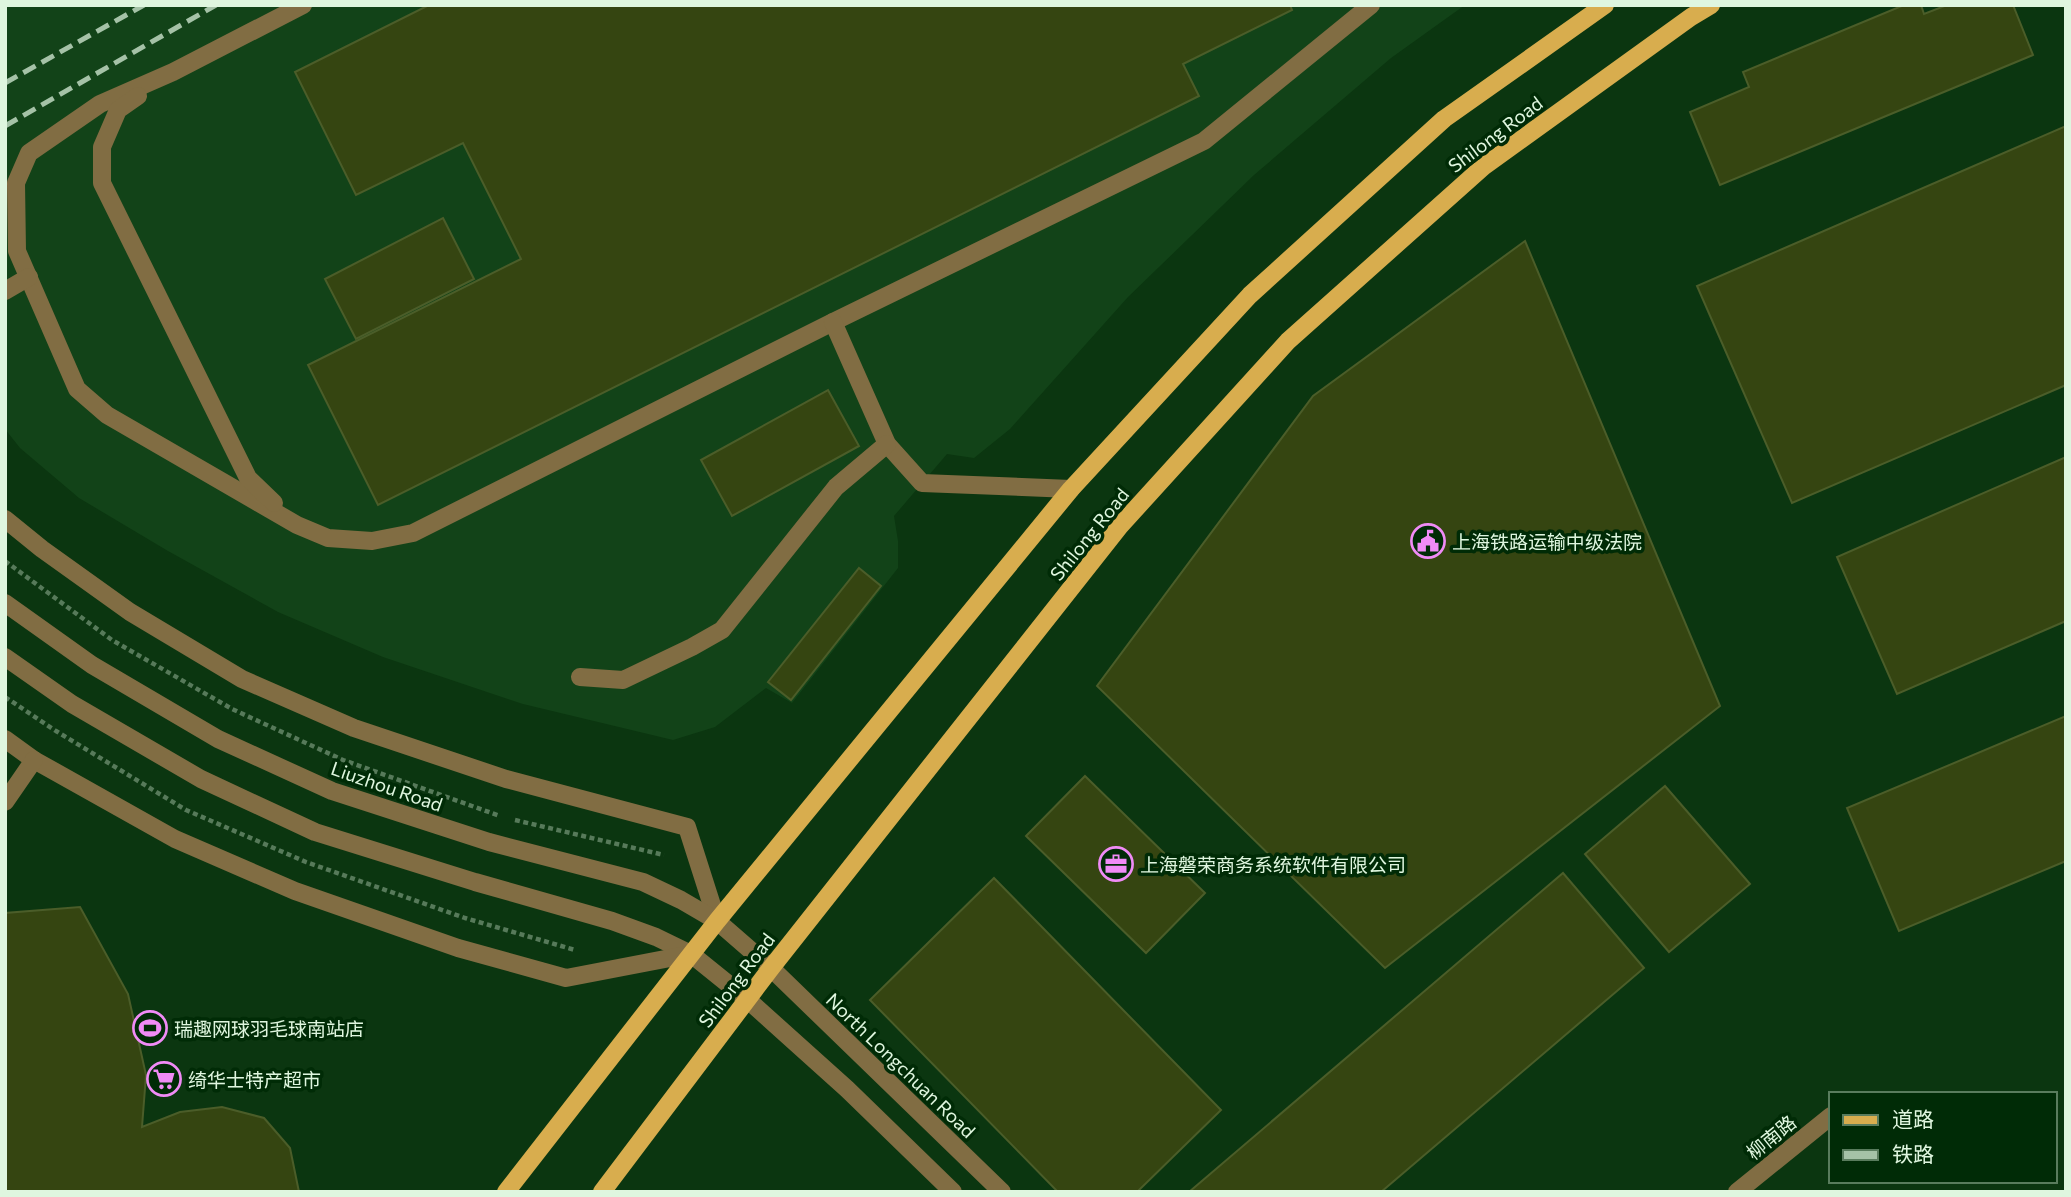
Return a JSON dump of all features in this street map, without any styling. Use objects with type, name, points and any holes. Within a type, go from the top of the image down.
[{"type":"main road","name":"Shilong Road","points":[[506,1192],[717,921],[1071,489],[1250,295],[1444,119],[1605,5]]},
{"type":"main road","name":"Shilong Road","points":[[602,1192],[771,968],[1120,526],[1288,341],[1483,167],[1711,5]]},
{"type":"street","points":[[303,5],[173,72],[100,104],[29,153],[16,183],[18,251],[77,389],[107,415],[297,525],[328,538],[361,541],[413,533],[833,322],[1204,141],[1371,5]]},
{"type":"street","points":[[173,72],[118,110],[103,147],[102,183],[248,478],[297,525]]},
{"type":"street","points":[[5,291],[29,277]]},
{"type":"street","points":[[833,322],[887,444],[922,483],[1071,489]]},
{"type":"street","points":[[580,677],[623,680],[722,630],[836,487],[887,444]]},
{"type":"street","points":[[5,519],[130,612],[242,679],[354,728],[493,775],[687,827],[717,921]]},
{"type":"street","name":"Liuzhou Road","points":[[5,603],[92,665],[218,739],[332,791],[489,842],[643,882],[717,921],[771,968]]},
{"type":"street","points":[[5,657],[72,704],[201,779],[316,832],[612,921],[656,937],[691,954],[847,1089],[953,1192]]},
{"type":"street","points":[[5,739],[34,760],[175,839],[295,891],[458,948],[566,978],[691,954]]},
{"type":"street","points":[[5,757],[34,760]]},
{"type":"street","points":[[5,802],[34,760]]},
{"type":"street","name":"North Longchuan Road","points":[[771,968],[1002,1192]]},
{"type":"street","name":"柳南路","points":[[1737,1192],[1829,1118]]},
{"type":"path","points":[[515,820],[664,855]]},
{"type":"path","points":[[465,918],[586,953]]},
{"type":"shaded area","points":[[5,5],[1465,5],[1391,58],[1254,175],[1128,297],[1010,429],[974,458],[947,454],[894,516],[898,568],[792,703],[766,688],[715,727],[673,740],[523,704],[383,657],[278,612],[79,498],[20,448],[5,429]]},
{"type":"building","points":[[429,5],[1290,5],[1292,10],[1183,64],[1199,96],[378,505],[308,365],[521,259],[463,143],[356,195],[295,72]]},
{"type":"building","points":[[1904,5],[1921,5],[1924,14],[1947,5],[2013,5],[2033,55],[1720,185],[1690,112],[1749,87],[1743,72]]},
{"type":"building","points":[[2066,126],[2066,385],[1792,503],[1697,286]]},
{"type":"building","points":[[443,218],[474,279],[356,339],[325,279]]},
{"type":"building","name":"上海铁路运输中级法院","points":[[1525,241],[1720,706],[1385,968],[1097,686],[1313,396]]},
{"type":"building","points":[[828,390],[859,446],[732,516],[701,460]]},
{"type":"building","points":[[2066,457],[2066,621],[1897,694],[1837,557]]},
{"type":"building","points":[[859,568],[881,586],[791,700],[768,682]]},
{"type":"building","points":[[2066,716],[2066,861],[1899,931],[1847,808]]},
{"type":"building","name":"上海磐荣商务系统软件有限公司","points":[[1085,776],[1205,893],[1146,953],[1026,836]]},
{"type":"building","points":[[1665,786],[1750,884],[1669,952],[1585,854]]},
{"type":"building","points":[[1563,873],[1644,968],[1381,1192],[1189,1192]]},
{"type":"building","points":[[994,878],[1221,1110],[1137,1192],[1058,1192],[870,1000]]},
{"type":"building","points":[[80,907],[128,994],[146,1075],[142,1127],[180,1112],[222,1107],[264,1118],[290,1148],[299,1192],[5,1192],[5,913]]},
{"type":"railway","points":[[5,83],[144,5]]},
{"type":"railway","points":[[5,126],[216,5]]},
{"type":"place","name":"上海铁路运输中级法院","points":[[1428,541]]},
{"type":"place","name":"上海磐荣商务系统软件有限公司","points":[[1116,864]]},
{"type":"place","name":"瑞趣网球羽毛球南站店","points":[[150,1028]]},
{"type":"place","name":"绮华士特产超市","points":[[164,1079]]}]
